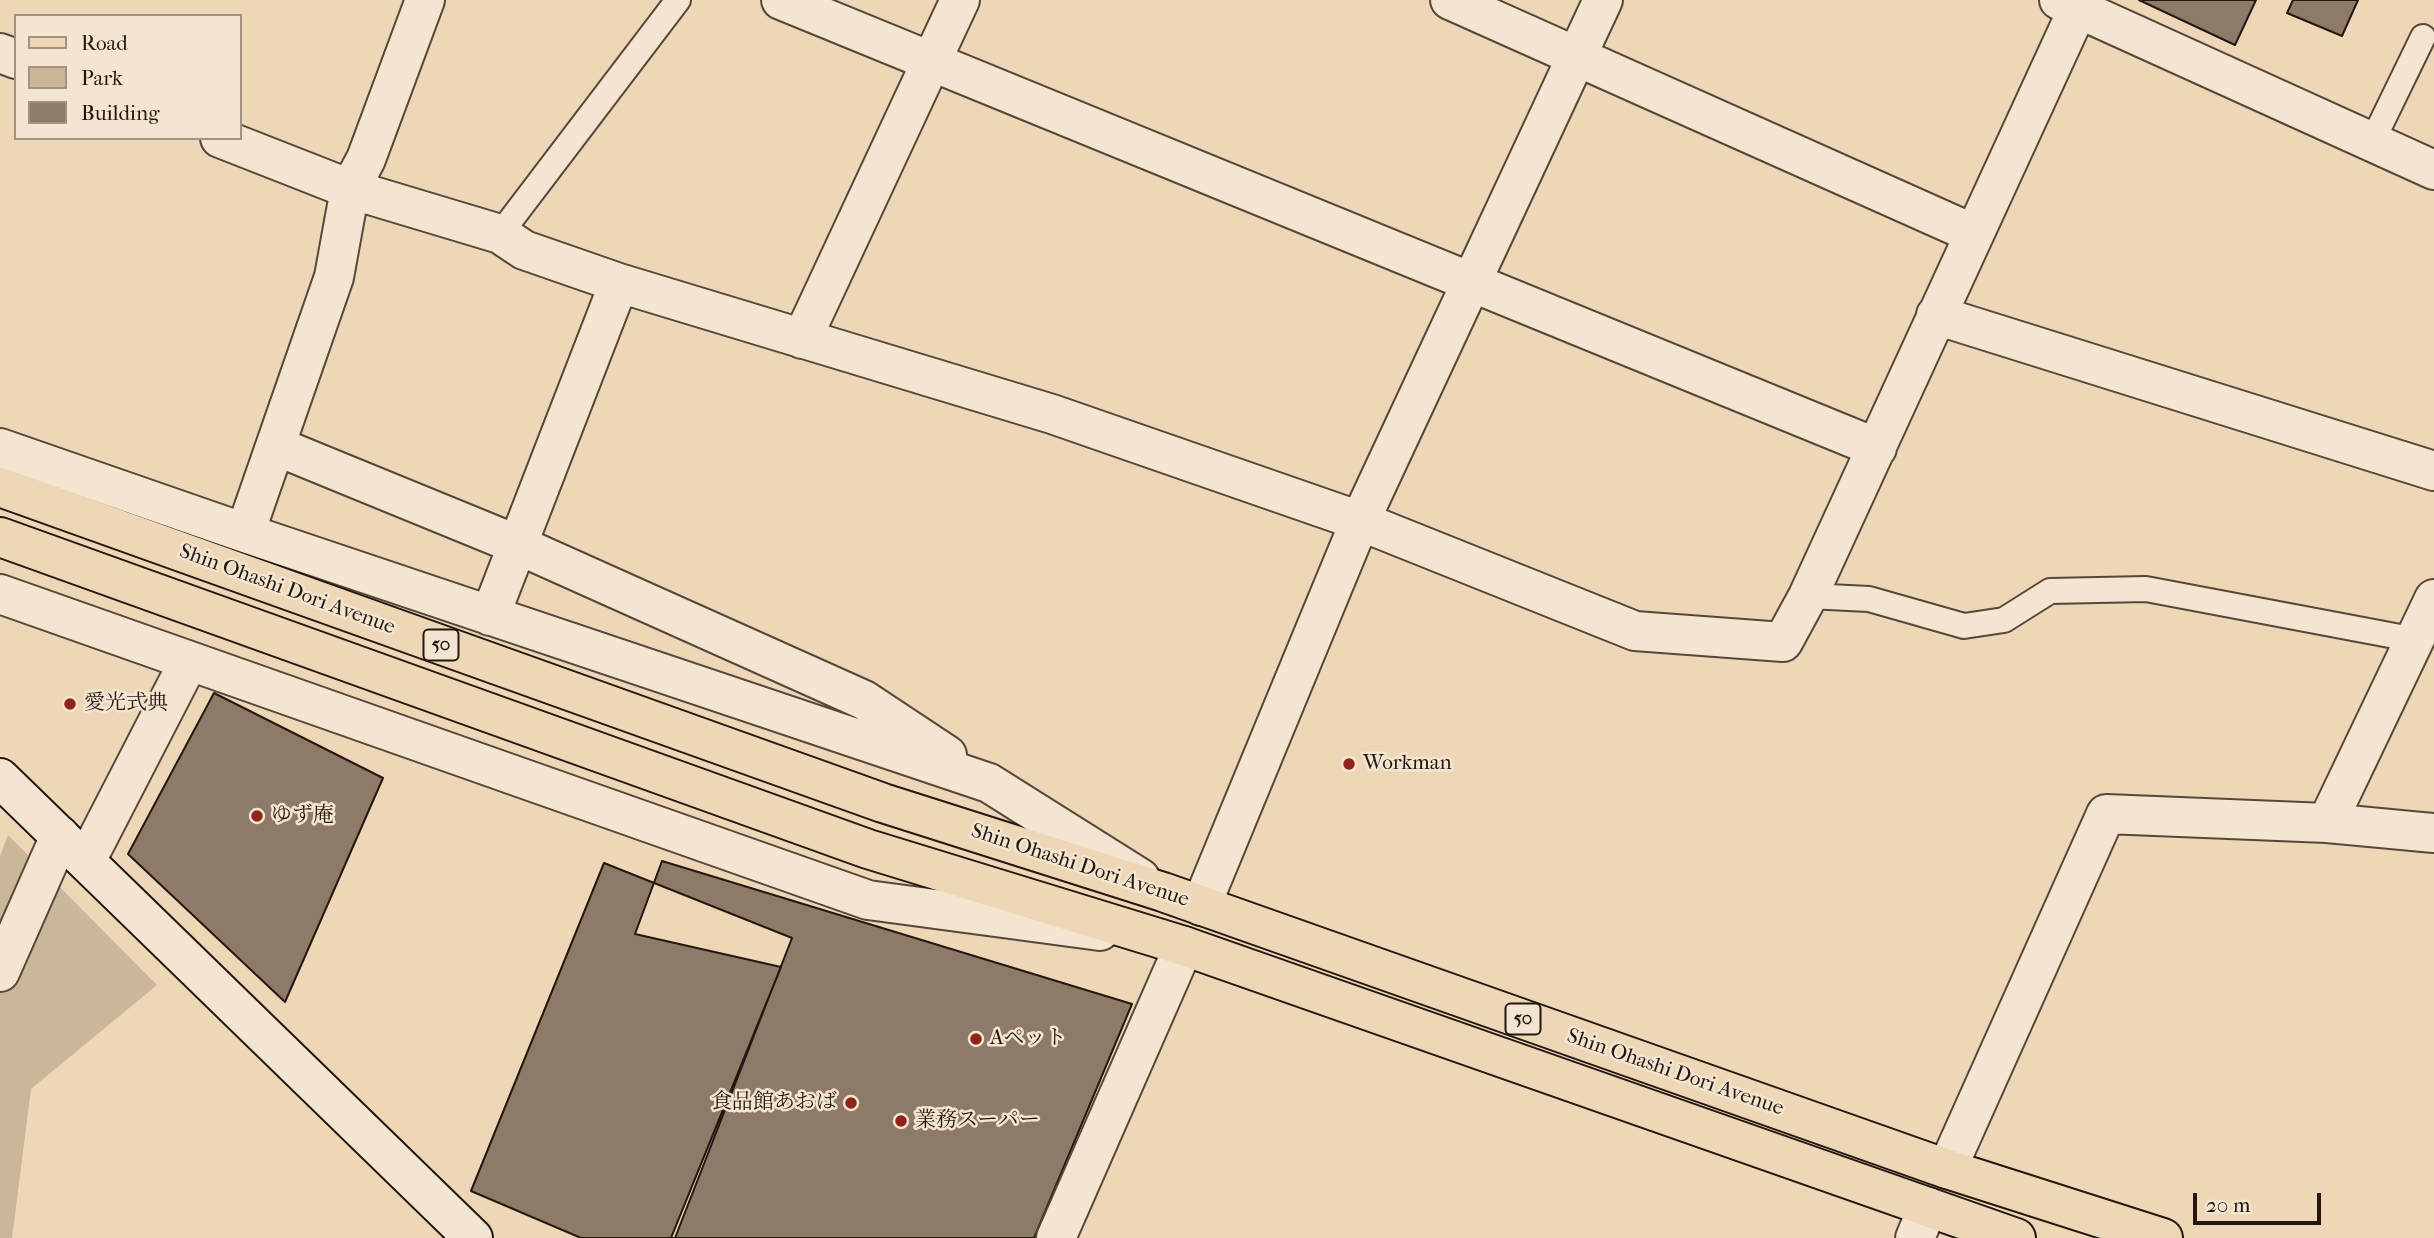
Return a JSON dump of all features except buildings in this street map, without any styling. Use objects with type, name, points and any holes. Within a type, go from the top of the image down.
[{"type":"main road","name":"Shin Ohashi Dori Avenue","points":[[0,487],[883,803],[1163,892],[1947,1169],[2163,1238]]},
{"type":"main road","name":"Shin Ohashi Dori Avenue","points":[[0,537],[868,849],[1169,942],[1922,1222],[2017,1238]]},
{"type":"street","points":[[245,533],[334,277],[350,189],[366,159],[425,0]]},
{"type":"street","points":[[780,0],[1877,448]]},
{"type":"street","points":[[802,339],[960,0]]},
{"type":"street","points":[[1450,0],[1974,234]]},
{"type":"street","points":[[1201,906],[1360,521],[1603,0]]},
{"type":"street","points":[[225,140],[350,189],[500,234],[524,250],[619,283],[1052,414],[1360,521],[1635,631],[1783,642],[1808,596],[1877,448],[1974,234],[2073,3],[2434,170]]},
{"type":"street","points":[[490,616],[619,283]]},
{"type":"street","points":[[1936,315],[2434,471]]},
{"type":"street","points":[[276,446],[518,545],[864,700],[989,783],[1163,892]]},
{"type":"street","points":[[0,448],[989,783]]},
{"type":"street","points":[[0,594],[868,900],[1169,942],[1056,1238]]},
{"type":"street","points":[[2327,823],[2434,599]]},
{"type":"street","points":[[0,972],[189,661]]},
{"type":"street","points":[[0,778],[473,1238]]},
{"type":"street","points":[[1947,1169],[2106,814],[2327,823],[2434,833]]},
{"type":"lane","points":[[500,234],[678,0]]},
{"type":"lane","points":[[2372,142],[2423,37]]},
{"type":"lane","points":[[1808,596],[1869,598],[1964,626],[2004,620],[2050,591],[2146,589],[2416,640]]},
{"type":"green space","points":[[8,835],[157,985],[31,1089],[12,1238],[0,1238],[0,856]]},
{"type":"place","name":"愛光式典","points":[[70,704]]},
{"type":"place","name":"Workman","points":[[1349,764]]},
{"type":"place","name":"ゆず庵","points":[[257,816]]},
{"type":"place","name":"Aペット","points":[[976,1039]]},
{"type":"place","name":"食品館あおば","points":[[851,1103]]},
{"type":"place","name":"業務スーパー","points":[[901,1121]]}]
